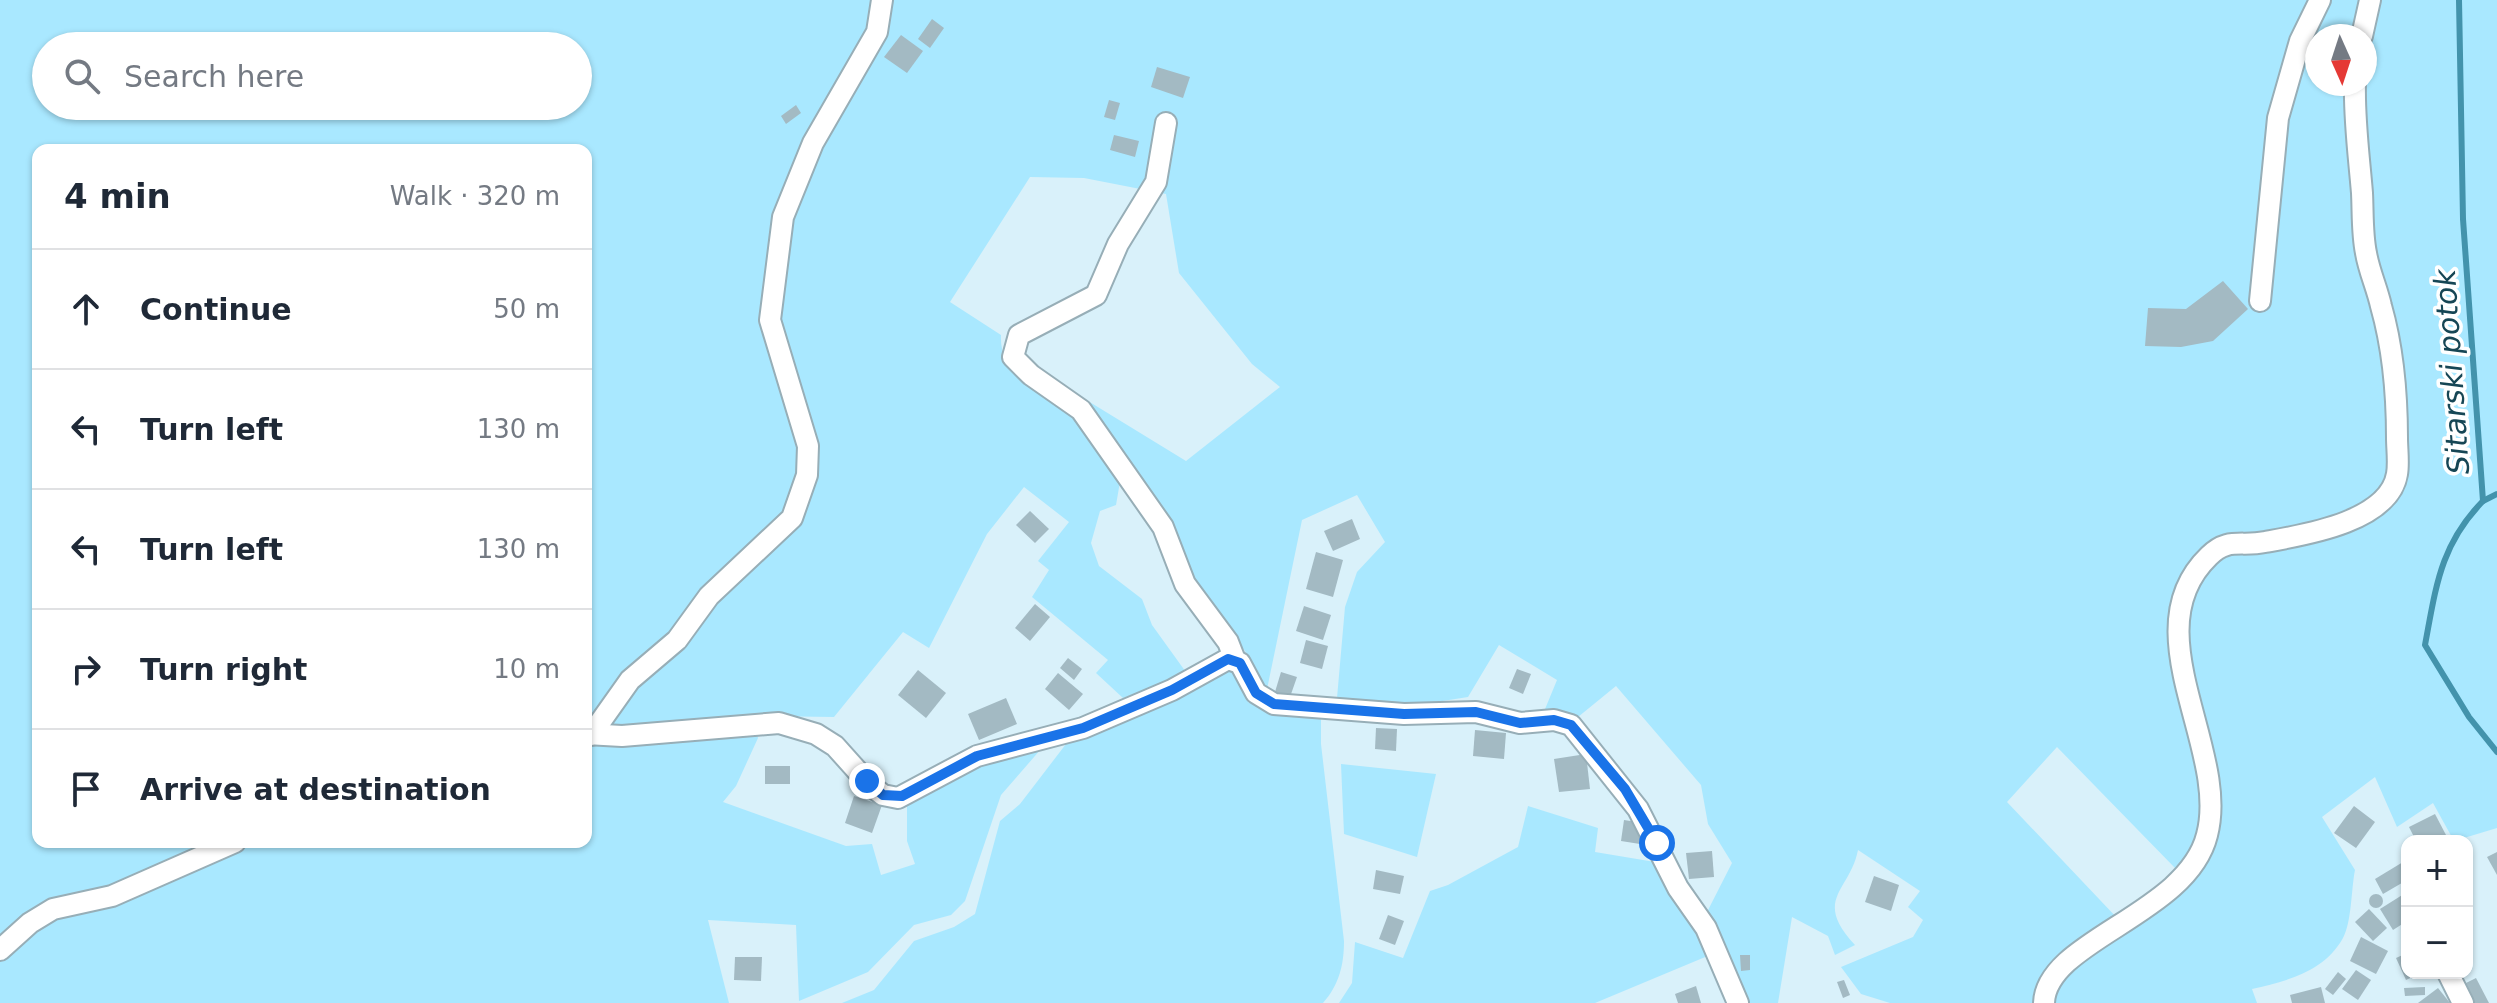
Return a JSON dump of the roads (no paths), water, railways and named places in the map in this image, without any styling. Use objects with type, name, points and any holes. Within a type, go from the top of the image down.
[{"type":"street","points":[[592,730],[630,680],[677,640],[709,596],[792,518],[807,475],[808,446],[770,320],[783,217],[813,143],[877,32],[882,0]]},
{"type":"street","points":[[2260,301],[2278,118],[2300,41],[2320,0]]},
{"type":"street","points":[[2365,24],[2370,0]]},
{"type":"street","points":[[2044,1003],[2050,981],[2071,957],[2138,916],[2177,885],[2207,838],[2211,815],[2208,784],[2177,625],[2189,584],[2206,558],[2222,544],[2262,543],[2353,521],[2381,502],[2397,476],[2397,415],[2389,340],[2366,252],[2356,96]]},
{"type":"street","points":[[1166,123],[1156,182],[1118,244],[1103,285],[1096,295],[1019,335],[1013,357],[1031,375],[1081,410],[1163,527],[1185,584],[1228,642],[1235,660]]},
{"type":"street","points":[[592,735],[622,736],[716,725],[779,723],[816,734],[835,746],[870,785],[883,795],[898,798],[977,756],[1083,728],[1172,690],[1228,659],[1243,666],[1256,693],[1274,704],[1404,714],[1476,712],[1520,723],[1554,720],[1571,725],[1638,809],[1678,888],[1706,928],[1738,1003]]},
{"type":"street","points":[[0,950],[30,923],[53,909],[112,896],[221,848]]},
{"type":"street","points":[[2451,979],[2463,1003]]},
{"type":"waterway","name":"Sitarski potok","points":[[2459,0],[2463,219],[2483,501],[2457,534],[2442,568],[2425,645],[2469,717],[2497,752]]},
{"type":"waterway","points":[[2483,501],[2497,494]]}]
